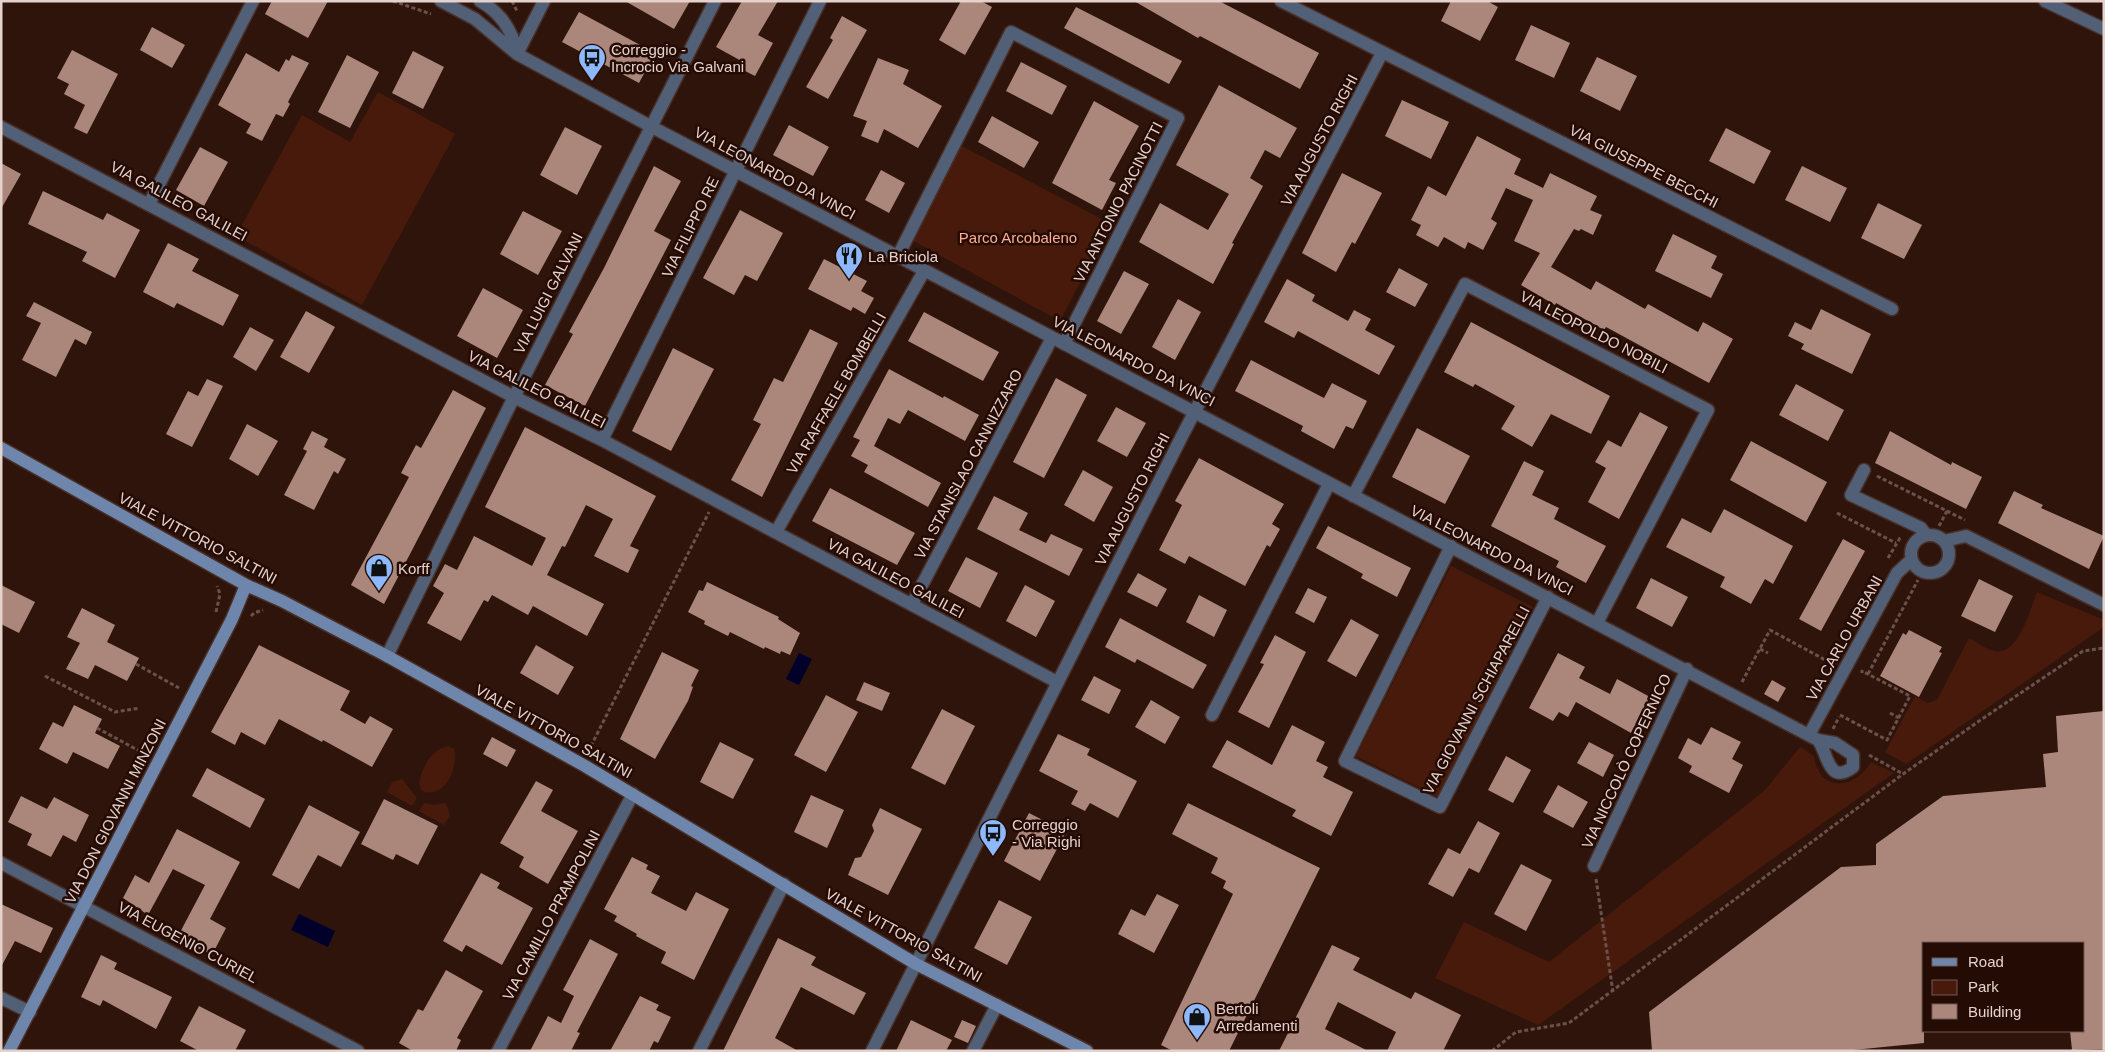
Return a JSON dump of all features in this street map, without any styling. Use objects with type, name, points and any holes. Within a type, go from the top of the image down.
[{"type":"street","points":[[149,204],[253,1]]},
{"type":"street","name":"VIA LEONARDO DA VINCI","points":[[441,1],[475,19],[517,54],[652,127],[1814,737]]},
{"type":"street","points":[[480,1],[492,8],[514,36],[517,54]]},
{"type":"street","points":[[517,54],[544,1]]},
{"type":"street","name":"VIA LUIGI GALVANI","points":[[387,656],[514,397],[715,1]]},
{"type":"street","name":"VIA FILIPPO RE","points":[[602,440],[820,1]]},
{"type":"street","name":"VIA GIUSEPPE BECCHI","points":[[1281,1],[1892,309]]},
{"type":"street","points":[[2045,1],[2104,29]]},
{"type":"street","name":"VIA ANTONIO PACINOTTI","points":[[898,256],[1011,32],[1178,118],[1064,344]]},
{"type":"street","name":"VIA AUGUSTO RIGHI","points":[[872,1051],[1195,411],[1382,53]]},
{"type":"street","name":"VIA GALILEO GALILEI","points":[[1,127],[514,397],[602,440],[1057,682]]},
{"type":"street","name":"VIA RAFFAELE BOMBELLI","points":[[776,532],[924,270]]},
{"type":"street","name":"VIA LEOPOLDO NOBILI","points":[[1354,496],[1465,284],[1708,410],[1597,623]]},
{"type":"street","name":"VIA STANISLAO CANNIZZARO","points":[[912,604],[1052,338]]},
{"type":"street","name":"VIALE VITTORIO SALTINI","points":[[1,448],[246,585],[282,601],[387,656],[633,794],[916,964],[1083,1050]]},
{"type":"street","points":[[1864,470],[1851,495],[1921,528],[1926,535],[1939,537],[1948,546],[1946,564],[1936,572],[1918,570],[1911,560]]},
{"type":"street","points":[[1212,715],[1329,484]]},
{"type":"street","name":"VIA CARLO URBANI","points":[[1814,737],[1898,573],[1911,560],[1911,547],[1915,541],[1926,535]]},
{"type":"street","points":[[1944,541],[1966,536],[2104,605]]},
{"type":"street","name":"VIA GIOVANNI SCHIAPARELLI","points":[[1451,546],[1345,760],[1440,807],[1548,597]]},
{"type":"street","name":"VIA DON GIOVANNI MINZONI","points":[[9,1051],[232,619],[246,585]]},
{"type":"street","name":"VIA NICCOLÒ COPERNICO","points":[[1594,866],[1687,669]]},
{"type":"street","name":"VIA CAMILLO PRAMPOLINI","points":[[498,1051],[633,794]]},
{"type":"street","name":"VIA EUGENIO CURIEL","points":[[1,864],[358,1051]]},
{"type":"street","points":[[699,1051],[784,884]]},
{"type":"street","points":[[1,998],[30,1012]]},
{"type":"street","points":[[973,1051],[997,1005]]},
{"type":"path","points":[[586,755],[715,500]]},
{"type":"path","points":[[1837,513],[1896,543]]},
{"type":"path","points":[[1868,674],[1918,580]]},
{"type":"path","points":[[216,582],[220,594],[216,612],[246,626],[254,613],[264,609],[270,610]]},
{"type":"path","points":[[1739,687],[1770,630],[1839,667]]},
{"type":"path","points":[[1492,1051],[1516,1032],[1568,1023],[1613,992],[1903,774],[2083,651],[2104,648]]},
{"type":"path","points":[[1760,649],[1768,653]]},
{"type":"path","points":[[136,664],[193,695]]},
{"type":"path","points":[[1840,715],[1887,740],[1910,696],[1862,671],[1859,678]]},
{"type":"path","points":[[45,676],[115,712],[140,708]]},
{"type":"path","points":[[1890,712],[1899,718]]},
{"type":"path","points":[[97,728],[159,761]]},
{"type":"path","points":[[1869,755],[1903,774]]},
{"type":"path","points":[[1594,866],[1613,992]]},
{"type":"green space","points":[[378,92],[455,134],[362,305],[236,236],[302,115],[350,142]]},
{"type":"green space","name":"Parco Arcobaleno","points":[[958,144],[1111,224],[1060,321],[908,238]]},
{"type":"green space","points":[[1451,566],[1533,607],[1438,797],[1356,756]]},
{"type":"green space","points":[[2037,592],[2104,620],[2104,627],[1906,764],[1885,752],[1915,696],[1927,703],[1937,700],[1969,638],[1994,651],[2002,651],[2010,647],[2027,620]]},
{"type":"green space","points":[[449,746],[454,749],[455,756],[452,773],[448,780],[437,791],[430,793],[422,791],[419,784],[422,771],[428,760],[437,751]]},
{"type":"green space","points":[[1800,747],[1814,756],[1817,768],[1830,782],[1847,782],[1856,778],[1871,762],[1894,773],[1538,1025],[1435,978],[1464,922],[1549,962],[1764,791]]},
{"type":"green space","points":[[402,779],[417,798],[412,806],[387,792],[392,782]]},
{"type":"green space","points":[[424,803],[434,805],[444,803],[447,805],[450,815],[444,825],[419,811]]},
{"type":"water","points":[[799,653],[812,659],[799,685],[786,679]]},
{"type":"water","points":[[299,914],[335,931],[328,947],[291,930]]},
{"type":"building","points":[[272,1],[328,1],[308,38],[265,14]]},
{"type":"building","points":[[625,1],[690,1],[674,29]]},
{"type":"building","points":[[742,1],[778,1],[758,35],[773,43],[755,76],[741,69],[745,63],[716,47]]},
{"type":"building","points":[[961,1],[981,1],[992,7],[965,55],[939,40]]},
{"type":"building","points":[[1134,1],[1219,1],[1319,53],[1300,89],[1200,36],[1198,38]]},
{"type":"building","points":[[1451,1],[1487,1],[1498,7],[1480,41],[1441,21]]},
{"type":"building","points":[[1076,7],[1182,61],[1169,84],[1064,28]]},
{"type":"building","points":[[579,12],[655,53],[639,83],[562,42]]},
{"type":"building","points":[[842,16],[867,30],[828,99],[806,87],[833,40],[830,38]]},
{"type":"building","points":[[1531,25],[1570,43],[1554,78],[1515,60]]},
{"type":"building","points":[[152,27],[185,45],[172,68],[140,50]]},
{"type":"building","points":[[72,50],[118,74],[87,134],[74,128],[85,105],[64,94],[69,84],[57,78]]},
{"type":"building","points":[[413,51],[444,67],[423,109],[392,93]]},
{"type":"building","points":[[246,53],[279,72],[286,59],[289,61],[292,55],[309,63],[288,102],[290,104],[283,117],[276,114],[262,141],[246,133],[251,124],[218,105]]},
{"type":"building","points":[[347,55],[379,72],[350,128],[318,112]]},
{"type":"building","points":[[1597,57],[1637,76],[1620,111],[1580,91]]},
{"type":"building","points":[[878,58],[909,70],[903,84],[942,106],[918,148],[884,129],[878,143],[861,136],[867,121],[853,116]]},
{"type":"building","points":[[1021,62],[1067,86],[1052,115],[1006,91]]},
{"type":"building","points":[[1219,85],[1297,128],[1280,158],[1265,150],[1250,178],[1263,186],[1232,243],[1234,244],[1213,284],[1139,242],[1160,203],[1208,230],[1229,194],[1176,165]]},
{"type":"building","points":[[1402,100],[1449,122],[1431,159],[1385,136]]},
{"type":"building","points":[[1094,101],[1139,126],[1109,180],[1116,183],[1102,210],[1052,183]]},
{"type":"building","points":[[992,116],[1039,142],[1024,168],[978,142]]},
{"type":"building","points":[[789,125],[829,147],[813,176],[773,155]]},
{"type":"building","points":[[565,127],[602,146],[577,195],[540,175]]},
{"type":"building","points":[[1726,128],[1771,151],[1754,184],[1709,161]]},
{"type":"building","points":[[1477,136],[1521,159],[1514,174],[1543,188],[1550,173],[1597,196],[1590,210],[1602,215],[1593,235],[1581,229],[1579,231],[1574,229],[1551,267],[1591,290],[1596,281],[1645,309],[1648,304],[1698,332],[1703,322],[1733,339],[1709,383],[1606,327],[1604,330],[1521,285],[1540,253],[1514,241],[1533,200],[1506,188],[1491,219],[1497,223],[1483,250],[1468,242],[1465,249],[1444,237],[1438,247],[1416,235],[1421,225],[1411,220],[1428,186],[1446,196]]},
{"type":"building","points":[[200,147],[228,162],[204,206],[176,190]]},
{"type":"building","points":[[1,163],[21,174],[1,209]]},
{"type":"building","points":[[654,166],[681,181],[654,231],[671,240],[585,406],[545,385],[573,334],[569,332],[604,268]]},
{"type":"building","points":[[1802,166],[1847,188],[1830,222],[1785,200]]},
{"type":"building","points":[[881,170],[905,183],[889,213],[865,200]]},
{"type":"building","points":[[1342,173],[1382,193],[1355,244],[1352,242],[1336,272],[1302,253]]},
{"type":"building","points":[[43,191],[103,220],[107,213],[140,230],[115,278],[82,261],[87,252],[28,224]]},
{"type":"building","points":[[1878,203],[1922,225],[1904,259],[1861,238]]},
{"type":"building","points":[[740,210],[783,233],[757,281],[745,275],[734,295],[703,278]]},
{"type":"building","points":[[523,211],[562,231],[538,275],[500,254]]},
{"type":"building","points":[[1673,234],[1717,256],[1711,268],[1723,274],[1711,298],[1655,271]]},
{"type":"building","points":[[168,243],[199,259],[192,271],[239,295],[223,326],[177,303],[174,308],[143,292]]},
{"type":"building","points":[[824,259],[867,281],[861,291],[874,298],[865,314],[853,307],[851,311],[808,289]]},
{"type":"building","points":[[1399,268],[1428,284],[1415,307],[1386,292]]},
{"type":"building","points":[[1124,271],[1149,284],[1121,334],[1097,321]]},
{"type":"building","points":[[1287,279],[1315,295],[1312,301],[1348,321],[1354,310],[1371,319],[1365,330],[1395,346],[1379,375],[1298,331],[1294,338],[1264,322]]},
{"type":"building","points":[[483,288],[523,310],[497,358],[457,336]]},
{"type":"building","points":[[1178,299],[1201,312],[1175,360],[1152,347]]},
{"type":"building","points":[[34,302],[92,332],[86,345],[75,339],[56,377],[22,360],[41,323],[26,316]]},
{"type":"building","points":[[1821,309],[1871,334],[1852,374],[1801,349],[1804,344],[1788,336],[1795,322],[1811,330]]},
{"type":"building","points":[[306,311],[335,327],[309,373],[280,357]]},
{"type":"building","points":[[924,312],[999,352],[983,381],[908,341]]},
{"type":"building","points":[[1471,322],[1610,396],[1591,434],[1551,414],[1532,447],[1501,429],[1515,406],[1475,384],[1473,387],[1444,372]]},
{"type":"building","points":[[250,327],[274,340],[256,371],[233,357]]},
{"type":"building","points":[[810,329],[838,343],[762,497],[731,480],[761,424],[753,420],[774,378],[783,382]]},
{"type":"building","points":[[673,348],[714,369],[671,451],[632,431]]},
{"type":"building","points":[[1251,360],[1324,398],[1332,383],[1367,401],[1353,429],[1346,426],[1334,449],[1301,431],[1303,426],[1235,391]]},
{"type":"building","points":[[889,369],[979,415],[965,441],[908,410],[900,424],[888,418],[874,446],[941,483],[928,507],[864,472],[868,465],[851,456],[860,440],[853,437]]},
{"type":"building","points":[[1056,378],[1087,395],[1044,478],[1013,462]]},
{"type":"building","points":[[207,379],[223,386],[192,447],[166,434],[188,391],[198,396]]},
{"type":"building","points":[[1796,384],[1844,410],[1828,441],[1779,415]]},
{"type":"building","points":[[453,390],[486,408],[384,604],[351,585],[409,477],[401,473],[416,445],[421,448]]},
{"type":"building","points":[[1116,407],[1146,423],[1127,457],[1097,441]]},
{"type":"building","points":[[1640,412],[1668,427],[1619,519],[1588,502],[1606,468],[1595,462],[1608,440],[1621,447]]},
{"type":"building","points":[[247,424],[278,441],[258,476],[229,459]]},
{"type":"building","points":[[525,427],[656,496],[630,546],[639,550],[628,573],[594,556],[613,519],[586,505],[565,547],[562,546],[547,575],[604,604],[587,636],[533,606],[528,615],[492,595],[488,602],[484,600],[461,641],[427,623],[444,593],[433,586],[445,564],[457,570],[474,536],[532,566],[546,538],[485,507]]},
{"type":"building","points":[[1417,428],[1470,456],[1445,504],[1392,477]]},
{"type":"building","points":[[312,431],[328,439],[324,447],[346,459],[338,474],[334,471],[314,510],[284,495],[307,451],[303,449]]},
{"type":"building","points":[[1890,431],[1951,465],[1952,462],[1982,477],[1966,509],[1875,463]]},
{"type":"building","points":[[1751,441],[1827,482],[1806,522],[1730,480]]},
{"type":"building","points":[[1199,458],[1284,504],[1272,524],[1280,529],[1270,547],[1267,545],[1245,586],[1189,556],[1185,564],[1159,550],[1182,505],[1175,501]]},
{"type":"building","points":[[1524,461],[1544,471],[1532,495],[1559,508],[1554,519],[1606,546],[1586,583],[1556,567],[1559,561],[1491,526]]},
{"type":"building","points":[[1083,470],[1113,487],[1094,522],[1064,505]]},
{"type":"building","points":[[830,488],[915,533],[897,565],[812,521]]},
{"type":"building","points":[[2014,491],[2043,505],[2041,508],[2104,536],[2089,569],[1998,523]]},
{"type":"building","points":[[994,496],[1028,513],[1019,530],[1046,543],[1051,534],[1083,549],[1069,576],[977,529]]},
{"type":"building","points":[[1724,509],[1793,546],[1773,584],[1765,579],[1751,604],[1720,587],[1725,577],[1666,547],[1682,518],[1711,533]]},
{"type":"building","points":[[1328,526],[1411,568],[1397,597],[1361,578],[1363,574],[1316,548]]},
{"type":"building","points":[[1843,539],[1865,551],[1821,631],[1799,619]]},
{"type":"building","points":[[966,557],[998,573],[980,608],[948,591]]},
{"type":"building","points":[[1138,573],[1167,589],[1157,607],[1127,592]]},
{"type":"building","points":[[1651,578],[1688,597],[1672,627],[1636,608]]},
{"type":"building","points":[[1979,579],[2013,596],[1995,632],[1961,616]]},
{"type":"building","points":[[707,582],[779,617],[778,619],[800,633],[790,655],[781,651],[780,654],[765,647],[764,649],[730,632],[728,636],[704,624],[705,621],[688,612],[699,590],[703,591]]},
{"type":"building","points":[[1,585],[35,602],[19,633],[1,624]]},
{"type":"building","points":[[1025,585],[1055,601],[1036,637],[1006,621]]},
{"type":"building","points":[[1308,588],[1327,597],[1314,623],[1295,613]]},
{"type":"building","points":[[1199,595],[1227,610],[1214,637],[1186,622]]},
{"type":"building","points":[[82,608],[115,625],[107,642],[139,658],[127,681],[95,665],[88,679],[66,669],[80,643],[67,637]]},
{"type":"building","points":[[1120,618],[1207,665],[1193,689],[1137,659],[1135,663],[1105,647]]},
{"type":"building","points":[[1351,619],[1379,635],[1356,677],[1327,661]]},
{"type":"building","points":[[1909,630],[1942,647],[1939,652],[1942,653],[1919,697],[1880,676],[1903,633],[1906,635]]},
{"type":"building","points":[[1275,635],[1306,652],[1269,728],[1238,712],[1264,664],[1260,663]]},
{"type":"building","points":[[259,645],[350,691],[340,710],[365,724],[370,716],[393,729],[372,767],[323,740],[322,742],[279,719],[265,745],[241,732],[235,745],[211,732]]},
{"type":"building","points":[[536,645],[574,667],[558,695],[520,673]]},
{"type":"building","points":[[662,652],[699,670],[691,686],[693,687],[688,701],[655,759],[620,739]]},
{"type":"building","points":[[1558,653],[1585,667],[1579,678],[1610,694],[1617,679],[1650,697],[1631,733],[1576,702],[1568,717],[1559,712],[1553,721],[1529,708]]},
{"type":"building","points":[[1094,676],[1121,690],[1109,714],[1081,700]]},
{"type":"building","points":[[1772,680],[1786,688],[1778,702],[1764,694]]},
{"type":"building","points":[[864,682],[890,693],[882,711],[856,700]]},
{"type":"building","points":[[826,695],[858,712],[826,772],[794,755]]},
{"type":"building","points":[[1151,700],[1180,717],[1165,744],[1135,727]]},
{"type":"building","points":[[74,705],[102,719],[95,733],[120,746],[108,769],[73,752],[67,764],[39,749],[53,722],[63,727]]},
{"type":"building","points":[[942,709],[975,726],[945,785],[911,768]]},
{"type":"building","points":[[2104,711],[2104,1049],[2072,1050],[2070,1032],[2085,1032],[2085,942],[1922,942],[1922,1032],[1924,1032],[1924,1043],[1843,1051],[1652,1051],[1649,1012],[1841,867],[1876,865],[1876,844],[1943,796],[2046,787],[2043,754],[2058,752],[2056,716]]},
{"type":"building","points":[[1292,725],[1325,742],[1316,761],[1328,767],[1323,777],[1353,792],[1331,836],[1292,816],[1296,810],[1212,767],[1227,740],[1272,765]]},
{"type":"building","points":[[1711,727],[1741,742],[1732,759],[1743,765],[1729,793],[1689,772],[1692,766],[1678,758],[1688,738],[1701,745]]},
{"type":"building","points":[[1058,734],[1090,749],[1087,755],[1137,781],[1118,818],[1090,803],[1085,811],[1071,804],[1078,791],[1039,771]]},
{"type":"building","points":[[492,737],[516,750],[507,767],[483,754]]},
{"type":"building","points":[[720,742],[754,759],[733,799],[700,782]]},
{"type":"building","points":[[1589,742],[1614,755],[1603,777],[1577,763]]},
{"type":"building","points":[[1506,756],[1531,770],[1513,803],[1488,790]]},
{"type":"building","points":[[207,768],[265,799],[250,828],[192,796]]},
{"type":"building","points":[[536,781],[553,790],[541,811],[578,831],[548,884],[519,867],[524,857],[500,843]]},
{"type":"building","points":[[1558,785],[1588,802],[1573,828],[1543,812]]},
{"type":"building","points":[[811,795],[844,810],[827,848],[794,832]]},
{"type":"building","points":[[21,796],[47,809],[54,797],[89,815],[76,842],[63,835],[51,857],[27,845],[32,834],[8,822]]},
{"type":"building","points":[[384,799],[438,826],[418,865],[396,854],[393,860],[361,844]]},
{"type":"building","points":[[1188,803],[1320,868],[1229,1051],[1173,1051],[1161,1045],[1233,894],[1223,888],[1226,881],[1211,873],[1218,858],[1172,834]]},
{"type":"building","points":[[309,805],[360,832],[341,867],[318,855],[299,889],[272,875]]},
{"type":"building","points":[[880,808],[922,829],[888,895],[848,875],[855,858],[861,857],[874,831],[872,825]]},
{"type":"building","points":[[1029,813],[1066,832],[1040,881],[1004,861]]},
{"type":"building","points":[[1478,821],[1500,833],[1479,873],[1469,868],[1453,897],[1428,884],[1448,848],[1460,854]]},
{"type":"building","points":[[177,829],[240,862],[210,919],[226,928],[212,955],[177,938],[205,885],[173,869],[148,915],[123,898],[135,875],[149,883]]},
{"type":"building","points":[[632,857],[648,865],[646,869],[660,876],[651,893],[686,911],[696,892],[729,909],[694,980],[661,963],[666,952],[636,936],[637,934],[614,921],[617,916],[604,909]]},
{"type":"building","points":[[1521,864],[1552,880],[1526,931],[1494,914]]},
{"type":"building","points":[[481,873],[500,883],[497,888],[533,908],[502,965],[466,945],[462,952],[443,941]]},
{"type":"building","points":[[1157,894],[1179,905],[1154,953],[1118,934],[1131,909],[1145,916]]},
{"type":"building","points":[[999,900],[1032,917],[1007,965],[974,948]]},
{"type":"building","points":[[1,904],[53,928],[41,953],[15,941],[1,967]]},
{"type":"building","points":[[778,938],[816,957],[811,965],[866,993],[854,1015],[801,987],[775,1038],[798,1051],[723,1051]]},
{"type":"building","points":[[590,939],[618,954],[577,1032],[580,1033],[571,1051],[530,1051],[548,1016],[561,1023],[574,996],[563,990]]},
{"type":"building","points":[[1332,945],[1360,958],[1353,970],[1411,999],[1415,992],[1461,1015],[1443,1051],[1387,1051],[1396,1032],[1338,1002],[1325,1029],[1368,1051],[1279,1051]]},
{"type":"building","points":[[101,955],[117,963],[114,969],[172,997],[156,1029],[103,1000],[100,1006],[81,997]]},
{"type":"building","points":[[446,970],[483,991],[457,1038],[461,1040],[456,1051],[413,1051],[399,1043],[418,1009],[423,1011]]},
{"type":"building","points":[[640,996],[659,1005],[656,1010],[671,1017],[658,1043],[654,1041],[649,1051],[610,1051]]},
{"type":"building","points":[[199,1006],[246,1030],[235,1051],[199,1051],[180,1041]]},
{"type":"building","points":[[911,1020],[952,1040],[946,1051],[896,1051]]},
{"type":"building","points":[[962,1020],[976,1026],[968,1043],[954,1037]]},
{"type":"place","name":"Correggio - Incrocio Via Galvani","points":[[592,82]]},
{"type":"place","name":"La Briciola","points":[[849,280]]},
{"type":"place","name":"Korff","points":[[379,592]]},
{"type":"place","name":"Correggio - Via Righi","points":[[993,857]]},
{"type":"place","name":"Bertoli Arredamenti","points":[[1197,1041]]}]
